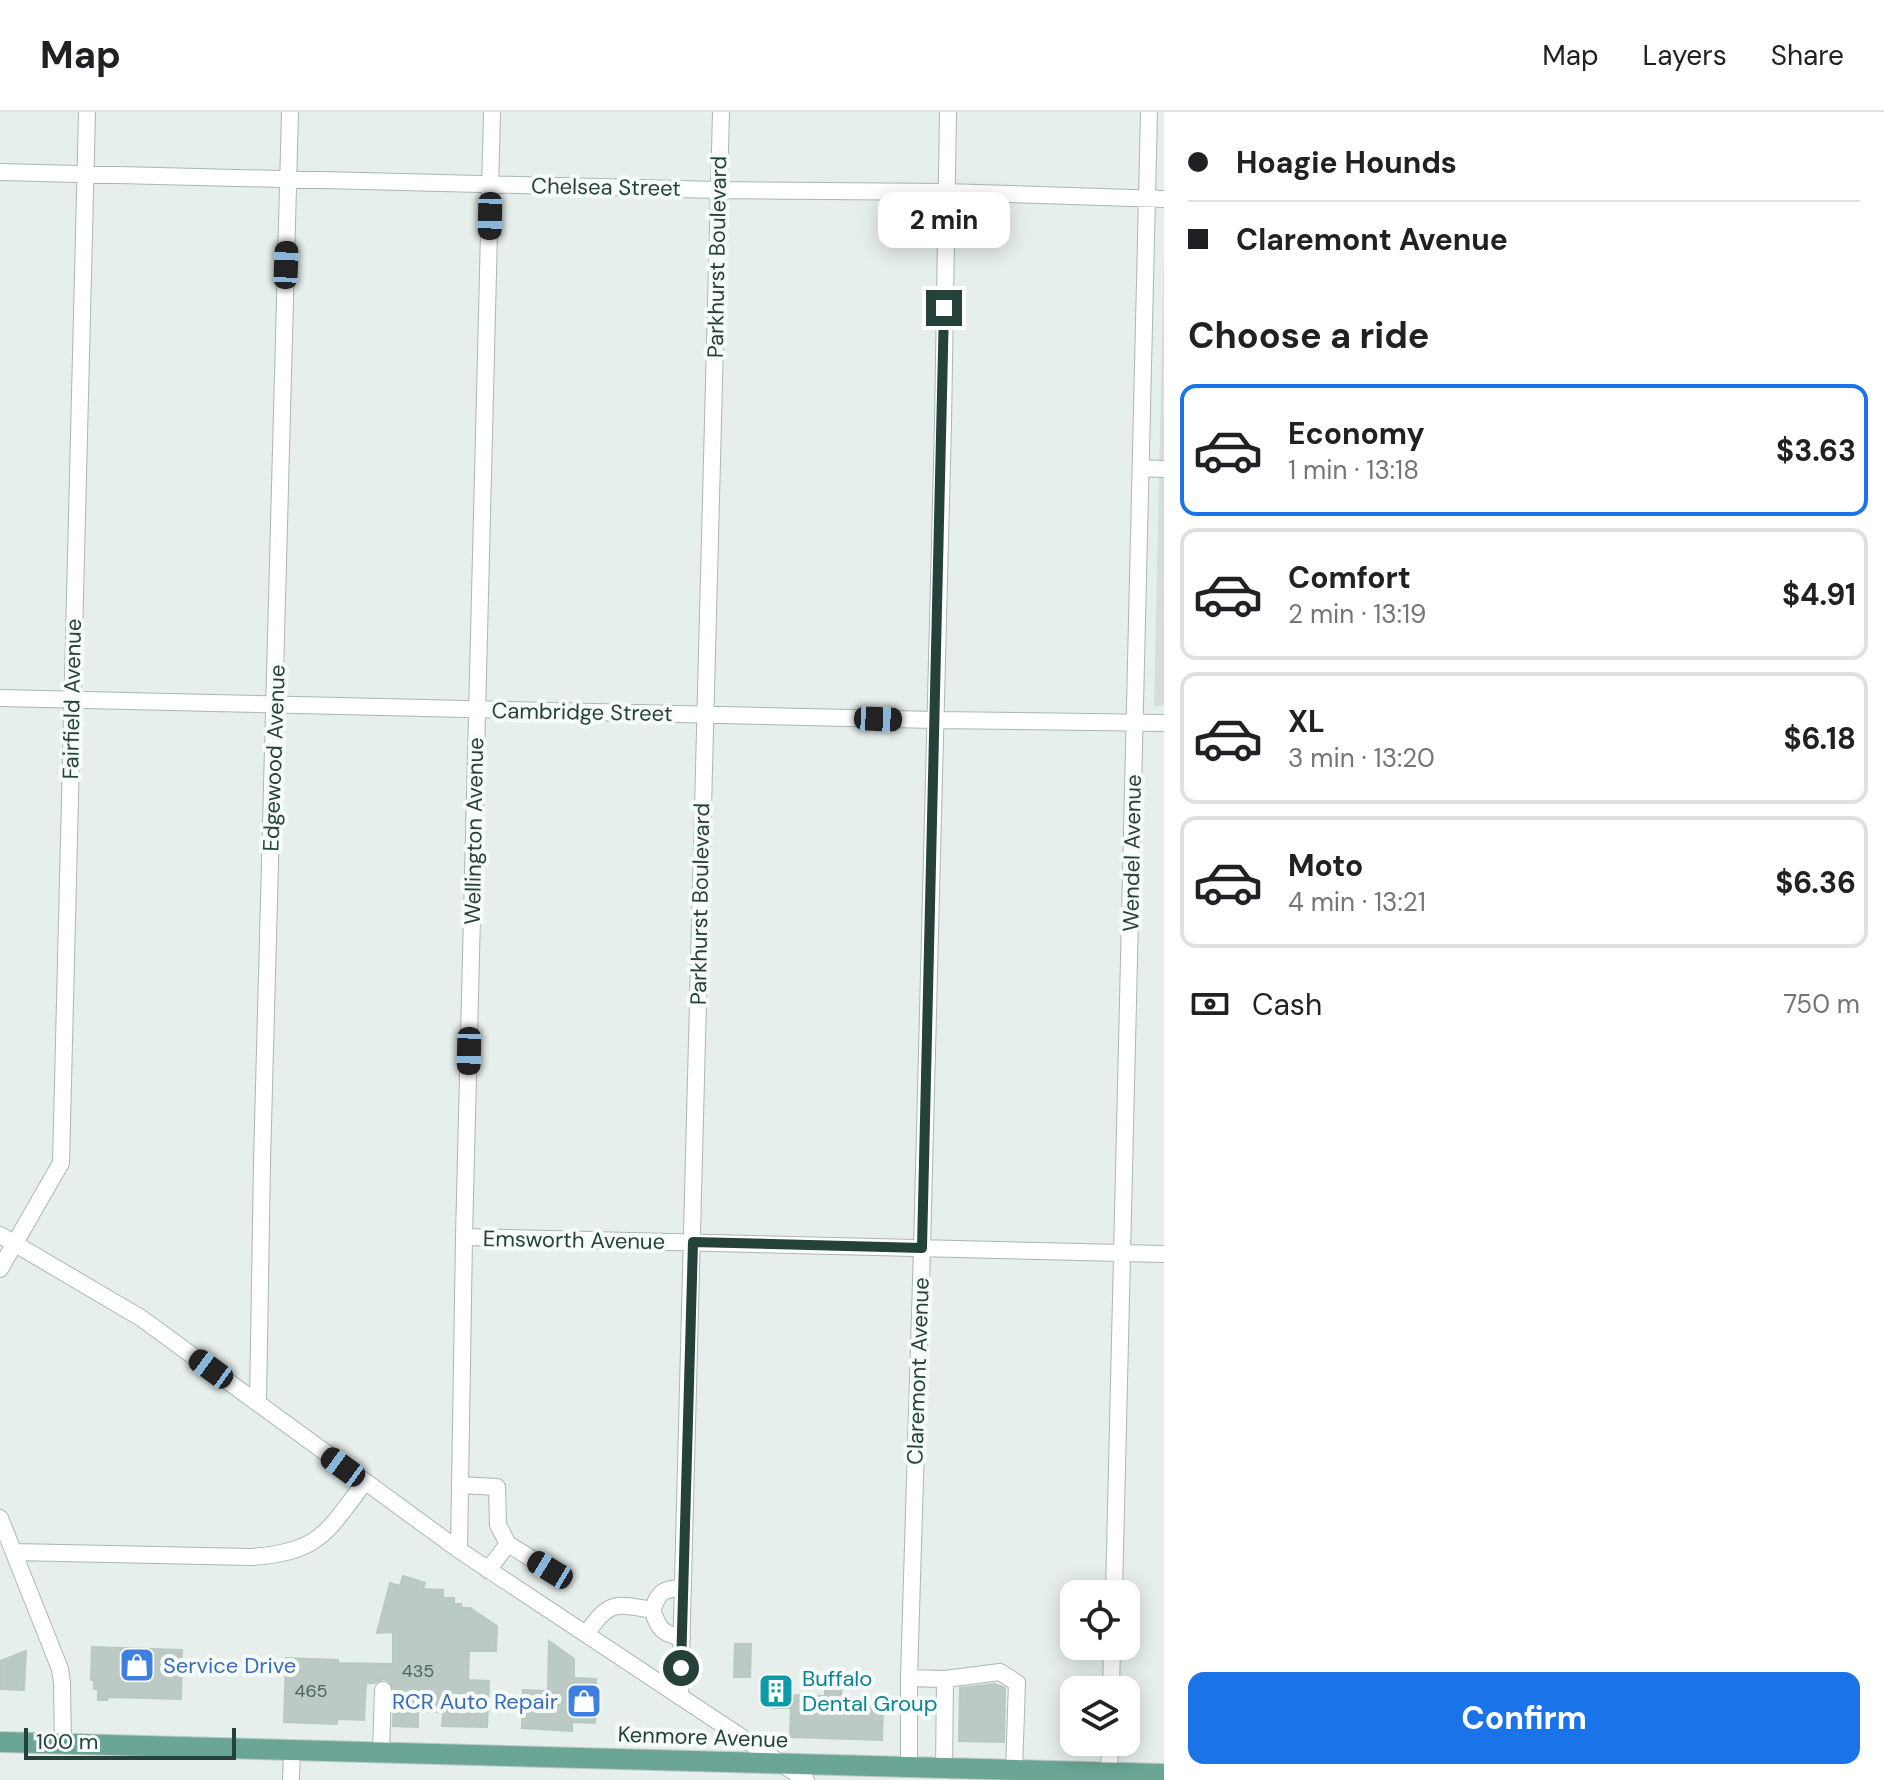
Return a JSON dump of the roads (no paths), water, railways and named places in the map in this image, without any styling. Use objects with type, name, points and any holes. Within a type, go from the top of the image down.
[{"type":"main road","name":"Kenmore Avenue","points":[[0,1742],[909,1767],[937,1772],[1014,1770],[1062,1776],[1109,1772],[1164,1774]]},
{"type":"street","name":"Fairfield Avenue","points":[[0,1269],[7,1240],[61,1163],[87,112]]},
{"type":"street","name":"Edgewood Avenue","points":[[258,1403],[290,112]]},
{"type":"street","name":"Wellington Avenue","points":[[459,1550],[492,112]]},
{"type":"street","name":"Parkhurst Boulevard","points":[[680,1697],[721,112]]},
{"type":"street","name":"Claremont Avenue","points":[[909,1767],[948,112]]},
{"type":"street","name":"Wendel Avenue","points":[[1114,1580],[1141,468],[1156,199],[1149,112]]},
{"type":"street","name":"Chelsea Street","points":[[0,172],[1156,199]]},
{"type":"street","points":[[1141,468],[1164,469]]},
{"type":"street","name":"Cambridge Street","points":[[0,698],[1164,723]]},
{"type":"street","name":"Emsworth Avenue","points":[[464,1237],[1164,1254]]},
{"type":"street","points":[[7,1240],[141,1318],[459,1550],[806,1780]]},
{"type":"street","points":[[14,1552],[278,1555],[296,1551],[327,1532],[365,1482]]},
{"type":"street","points":[[460,1485],[497,1487],[498,1525],[508,1544],[550,1570]]},
{"type":"street","points":[[0,1518],[60,1669],[63,1744]]},
{"type":"street","points":[[488,1570],[508,1544]]},
{"type":"street","points":[[682,1638],[667,1635],[659,1628],[652,1610],[658,1596],[667,1589],[683,1588]]},
{"type":"street","points":[[586,1634],[600,1614],[612,1606],[652,1610]]},
{"type":"street","points":[[909,1678],[945,1679],[1000,1672],[1017,1683],[1014,1770]]},
{"type":"street","points":[[937,1772],[945,1679]]},
{"type":"street","points":[[381,1752],[383,1690]]},
{"type":"street","points":[[291,1780],[292,1750]]},
{"type":"street","points":[[1109,1772],[1110,1756]]},
{"type":"place","name":"Service Drive","points":[[137,1665]]},
{"type":"place","name":"Buffalo Dental Group","points":[[776,1691]]},
{"type":"place","name":"RCR Auto Repair","points":[[584,1701]]}]
